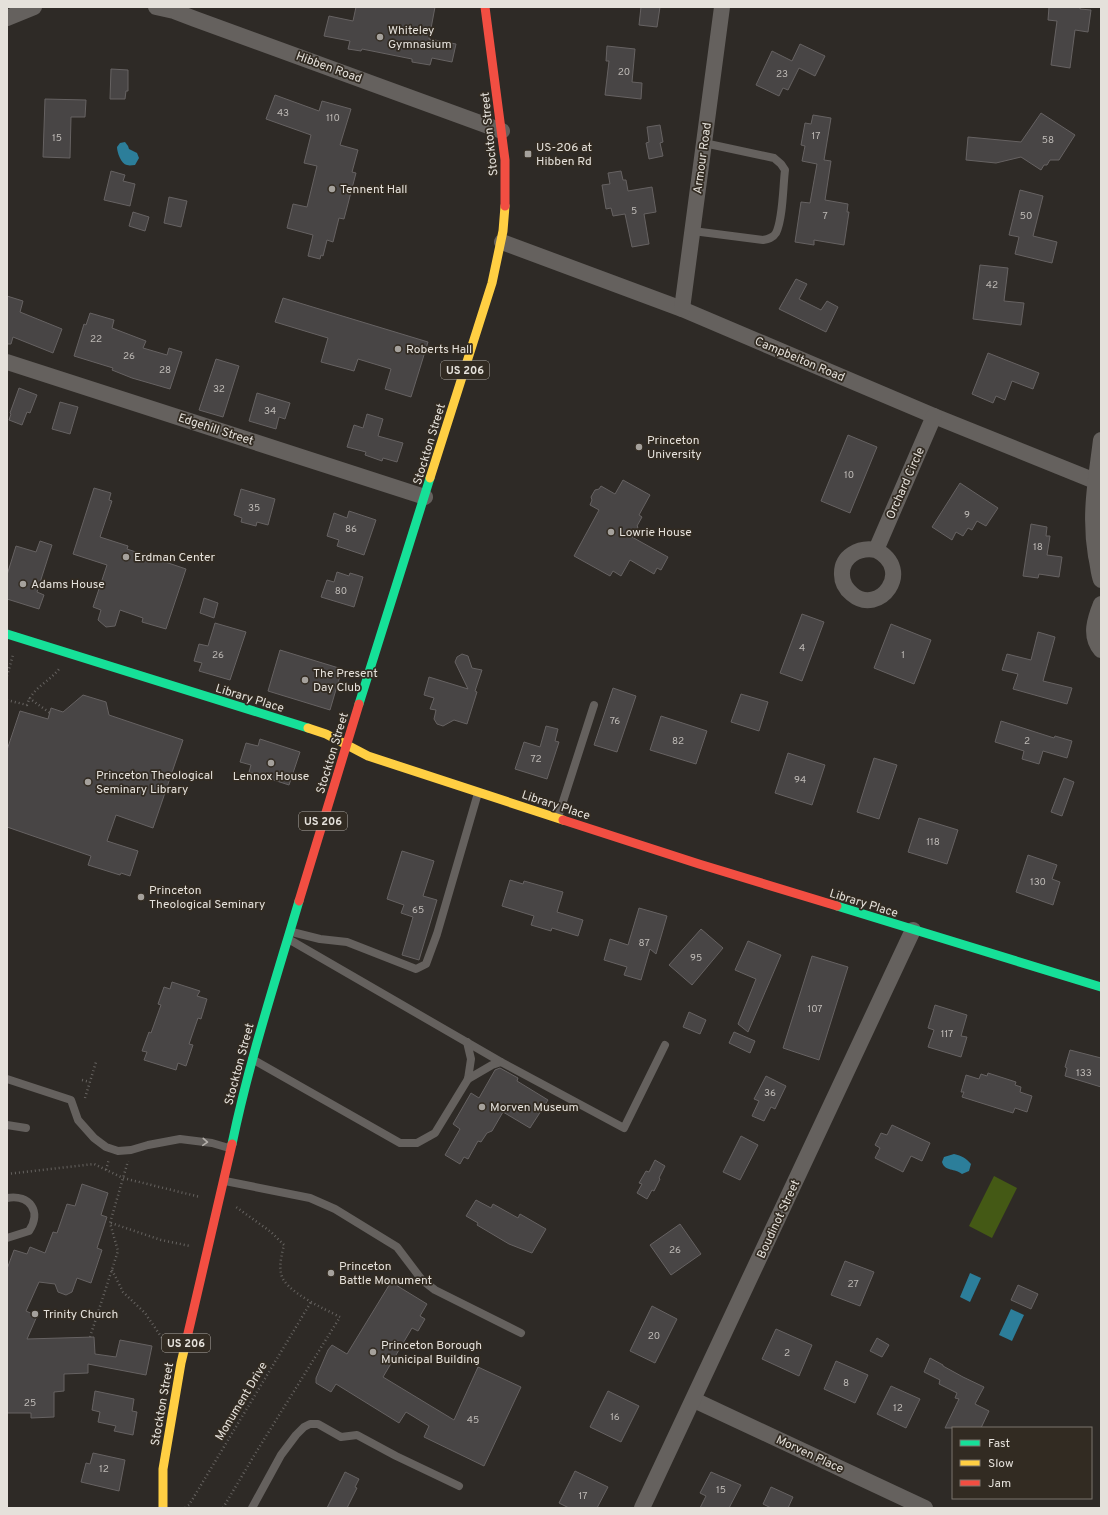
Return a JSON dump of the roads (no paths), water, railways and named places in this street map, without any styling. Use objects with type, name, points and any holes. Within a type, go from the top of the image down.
[{"type":"main road","name":"Stockton Street","points":[[163,1508],[163,1469],[181,1363],[224,1181],[239,1108],[252,1059],[346,745],[492,283],[502,242],[506,192],[506,160],[485,7]]},
{"type":"main road","name":"Library Place","points":[[7,634],[326,734],[368,756],[699,864],[1101,987]]},
{"type":"street","points":[[7,18],[34,7]]},
{"type":"street","name":"Hibben Road","points":[[156,7],[174,11],[502,131]]},
{"type":"street","name":"Armour Road","points":[[682,309],[722,7]]},
{"type":"street","name":"Campbelton Road","points":[[502,242],[682,309],[934,416],[1094,481]]},
{"type":"street","name":"Edgehill Street","points":[[7,362],[425,497]]},
{"type":"street","name":"Orchard Circle","points":[[876,550],[934,416]]},
{"type":"street","points":[[1101,440],[1094,481],[1092,513],[1094,540],[1101,580]]},
{"type":"street","points":[[1101,604],[1094,627],[1094,637],[1101,650]]},
{"type":"street","name":"Boudinot Street","points":[[642,1508],[694,1400],[913,930]]},
{"type":"street","name":"Morven Place","points":[[694,1400],[925,1508]]},
{"type":"lane","points":[[693,231],[763,240],[771,238],[776,233],[780,218],[785,170],[781,164],[774,158],[704,143]]},
{"type":"lane","points":[[558,818],[594,705]]},
{"type":"lane","points":[[288,935],[347,942],[416,969],[426,964],[437,934],[478,792]]},
{"type":"lane","points":[[288,935],[501,1062],[624,1128],[665,1045]]},
{"type":"lane","points":[[252,1059],[400,1143],[417,1143],[434,1133],[468,1079],[471,1059],[467,1042]]},
{"type":"lane","points":[[468,1079],[501,1062]]},
{"type":"lane","points":[[7,1079],[71,1100],[78,1120],[94,1138],[106,1147],[118,1150],[130,1150],[180,1139],[212,1143],[231,1148]]},
{"type":"lane","points":[[7,1125],[26,1128]]},
{"type":"lane","points":[[224,1181],[310,1198],[335,1209],[397,1247],[422,1280],[435,1290],[521,1333]]},
{"type":"lane","points":[[7,1198],[18,1197],[28,1202],[34,1209],[35,1214],[34,1221],[29,1231],[7,1238]]},
{"type":"lane","points":[[252,1508],[281,1455],[296,1435],[304,1427],[310,1424],[318,1424],[341,1437],[357,1435],[396,1456],[460,1486]]},
{"type":"water","points":[[125,142],[129,149],[137,153],[139,158],[135,165],[125,164],[120,158],[117,147],[120,143]]},
{"type":"water","points":[[954,1154],[964,1158],[971,1164],[969,1171],[962,1174],[948,1169],[943,1165],[942,1162],[944,1157]]},
{"type":"water","points":[[970,1273],[981,1278],[970,1302],[960,1297]]},
{"type":"water","points":[[1011,1309],[1024,1315],[1012,1341],[999,1335]]},
{"type":"place","name":"Whiteley Gymnasium","points":[[380,37]]},
{"type":"place","name":"US-206 at Hibben Rd","points":[[528,154]]},
{"type":"place","name":"Tennent Hall","points":[[332,189]]},
{"type":"place","name":"Roberts Hall","points":[[398,349]]},
{"type":"place","name":"Princeton University","points":[[639,447]]},
{"type":"place","name":"Lowrie House","points":[[611,532]]},
{"type":"place","name":"Erdman Center","points":[[126,557]]},
{"type":"place","name":"Adams House","points":[[23,584]]},
{"type":"place","name":"The Present Day Club","points":[[305,680]]},
{"type":"place","name":"Lennox House","points":[[271,763]]},
{"type":"place","name":"Princeton Theological Seminary Library","points":[[88,782]]},
{"type":"place","name":"Princeton Theological Seminary","points":[[141,897]]},
{"type":"place","name":"Morven Museum","points":[[482,1107]]},
{"type":"place","name":"Princeton Battle Monument","points":[[331,1273]]},
{"type":"place","name":"Trinity Church","points":[[35,1314]]},
{"type":"place","name":"Princeton Borough Municipal Building","points":[[373,1352]]}]
